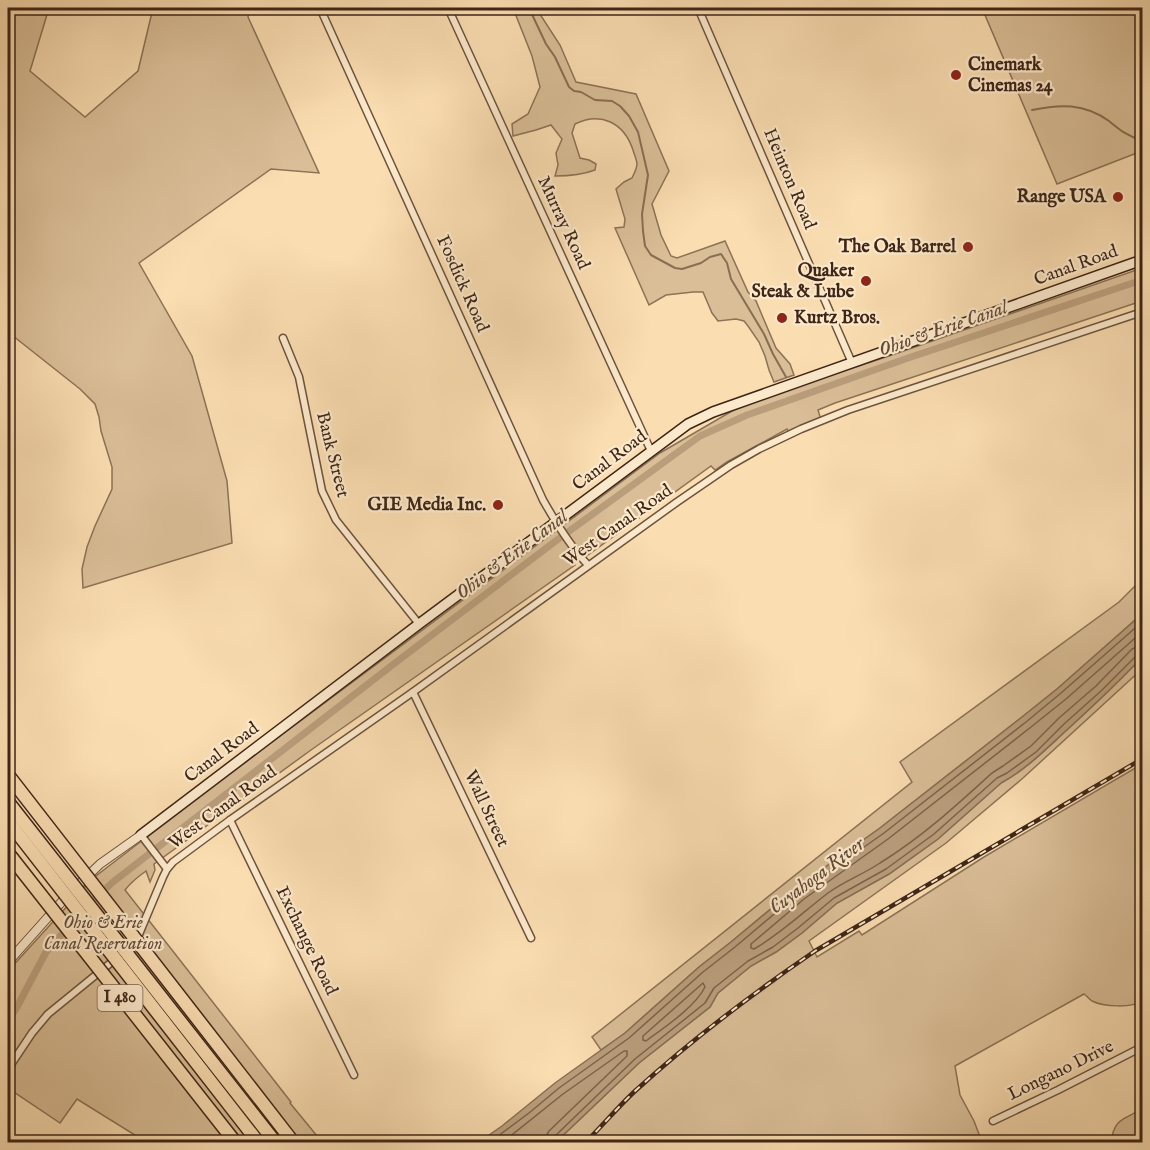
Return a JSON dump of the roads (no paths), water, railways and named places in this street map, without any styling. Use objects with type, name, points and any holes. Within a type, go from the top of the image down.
[{"type":"highway","name":"I 480","points":[[8,776],[293,1143]]},
{"type":"highway","points":[[8,802],[275,1143]]},
{"type":"highway","points":[[8,821],[258,1143]]},
{"type":"highway","name":"I 480","points":[[8,853],[235,1143]]},
{"type":"main road","name":"Canal Road","points":[[141,836],[419,624],[559,527],[651,451],[688,424],[713,412],[1143,260]]},
{"type":"street","name":"Fosdick Road","points":[[320,8],[543,500],[573,548],[588,566]]},
{"type":"street","name":"Murray Road","points":[[448,8],[651,451]]},
{"type":"street","name":"Heinton Road","points":[[698,8],[852,363]]},
{"type":"street","name":"West Canal Road","points":[[8,1070],[26,1041],[48,1014],[137,939],[167,869],[180,857],[731,465],[786,435],[848,410],[1143,312]]},
{"type":"street","name":"Bank Street","points":[[283,338],[299,377],[322,491],[336,520],[419,624]]},
{"type":"street","name":"Wall Street","points":[[413,692],[531,939]]},
{"type":"street","name":"Exchange Road","points":[[230,820],[354,1075]]},
{"type":"street","name":"West Canal Road","points":[[141,836],[167,869]]},
{"type":"street","name":"Canal Road","points":[[8,962],[66,897],[100,864],[141,836]]},
{"type":"street","name":"Longano Drive","points":[[993,1121],[1143,1047]]},
{"type":"water","name":"Cuyahoga River","points":[[1142,614],[1142,657],[1045,750],[1020,771],[1001,783],[938,839],[889,874],[837,903],[802,933],[776,952],[751,966],[718,993],[710,1007],[639,1063],[556,1142],[479,1142],[555,1083],[625,1033],[699,967],[796,888],[880,828],[1022,717]]},
{"type":"waterway","points":[[529,8],[569,87],[595,100],[612,101],[620,106],[638,132],[648,175],[642,214],[643,231],[645,246],[651,255],[675,268],[682,269],[721,254],[727,263],[731,279],[764,334],[786,377]]},
{"type":"waterway","points":[[1032,110],[1062,106],[1081,108],[1100,115],[1132,137],[1141,140]]},
{"type":"waterway","name":"Ohio & Erie Canal","points":[[8,1021],[46,952],[87,906],[113,882],[395,663],[557,540],[700,436],[747,415],[908,358],[1142,280]]},
{"type":"railway","points":[[586,1142],[634,1092],[677,1054],[745,1001],[815,951],[1142,759]]},
{"type":"place","name":"Cinemark Cinemas 24","points":[[956,75]]},
{"type":"place","name":"Range USA","points":[[1118,197]]},
{"type":"place","name":"The Oak Barrel","points":[[968,247]]},
{"type":"place","name":"Quaker Steak & Lube","points":[[866,281]]},
{"type":"place","name":"Kurtz Bros.","points":[[782,318]]},
{"type":"place","name":"GIE Media Inc.","points":[[498,505]]},
{"type":"park label","name":"Ohio & Erie Canal Reservation","points":[[103,933]]}]
